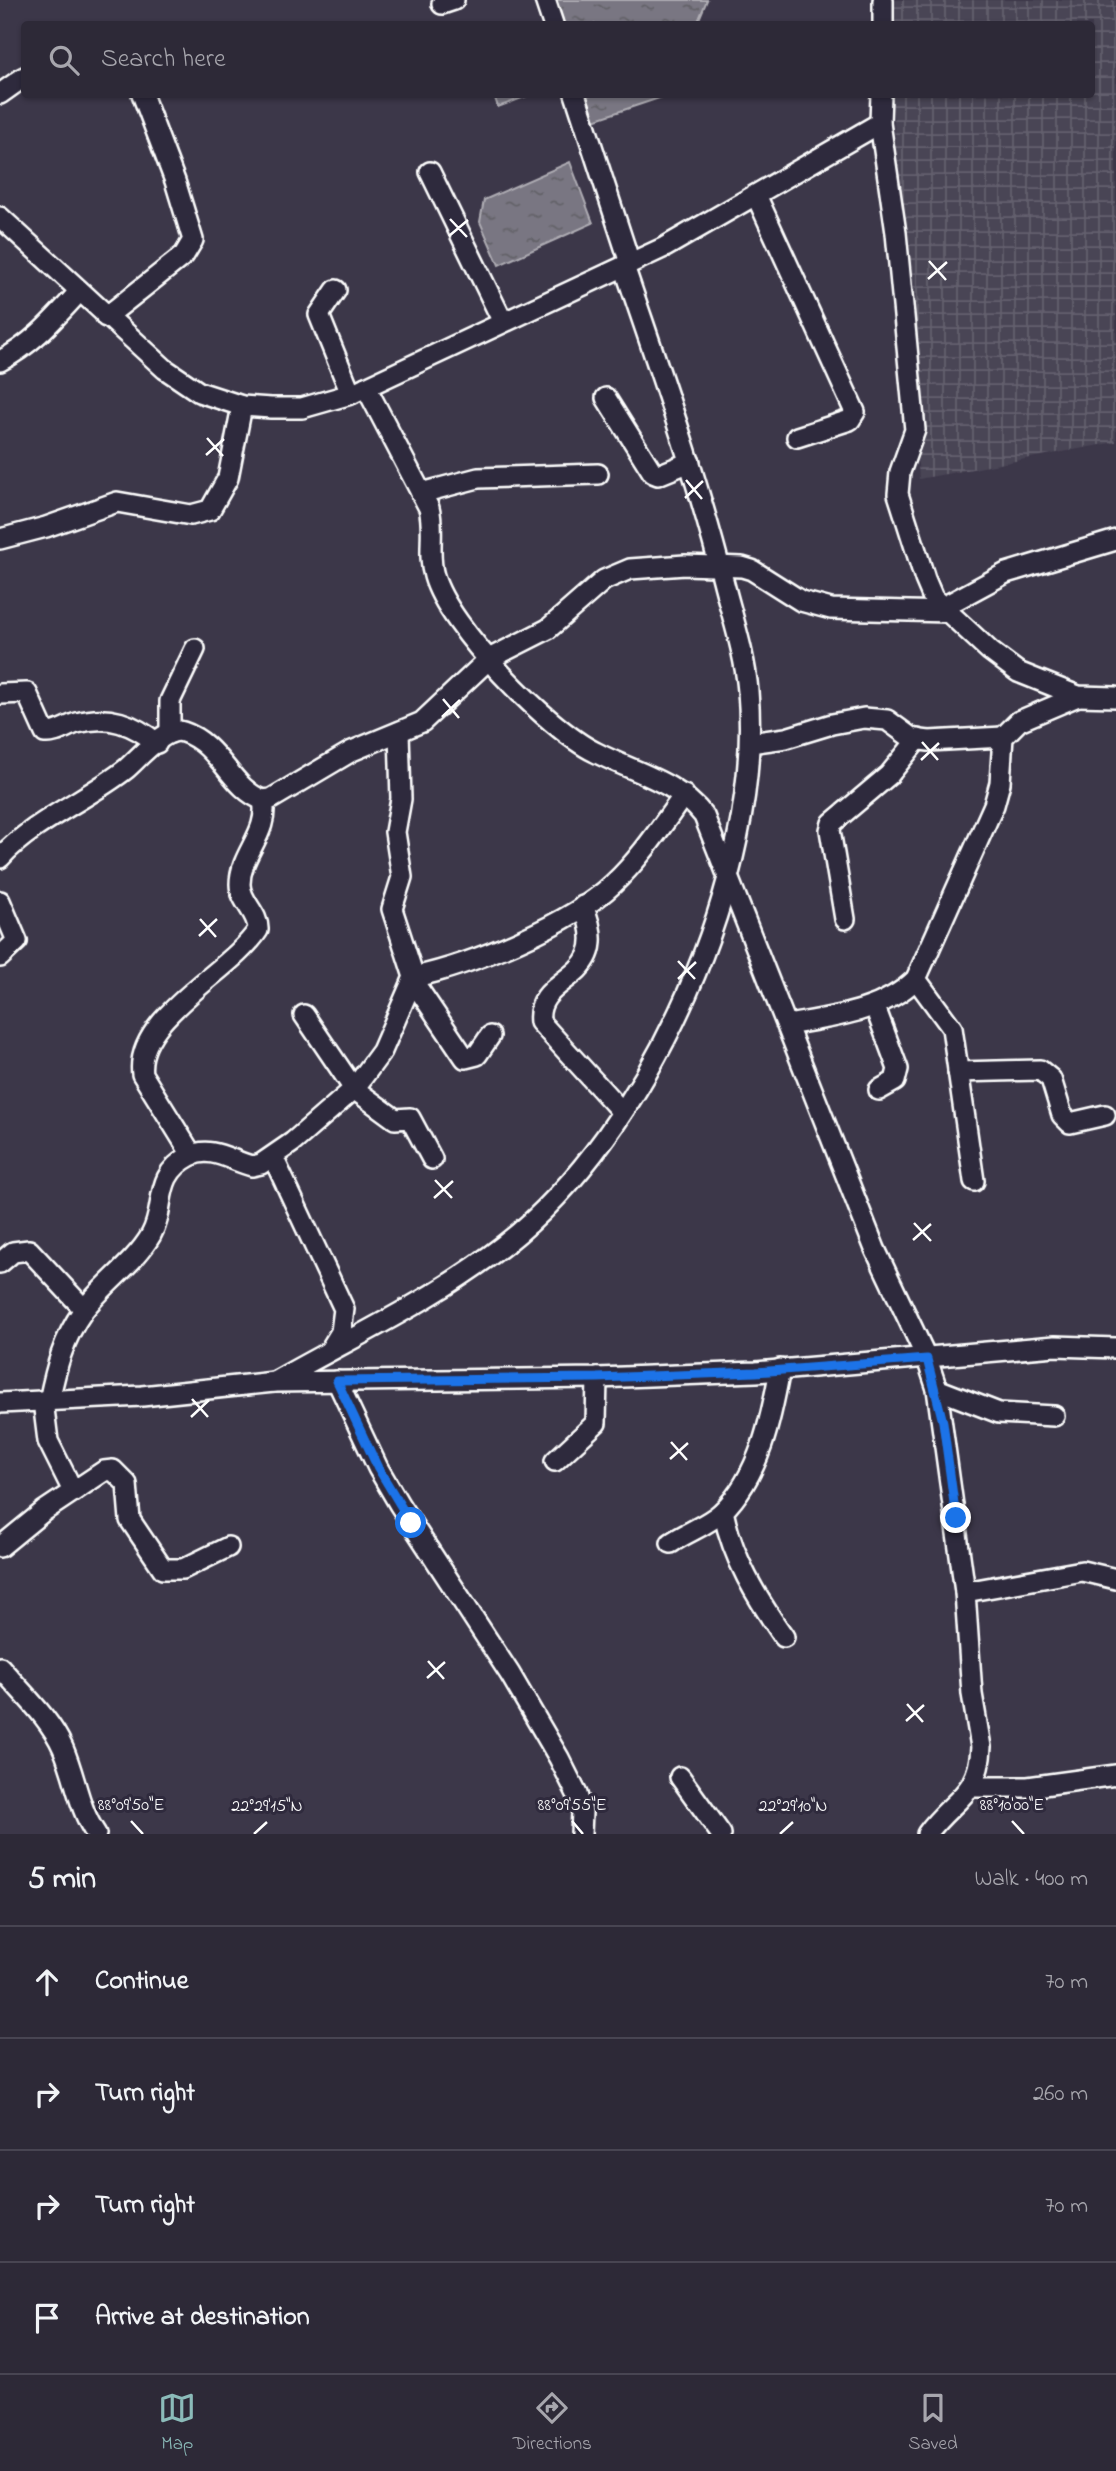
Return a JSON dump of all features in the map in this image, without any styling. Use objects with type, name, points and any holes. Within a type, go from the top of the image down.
[{"type":"street","points":[[545,0],[552,21]]},
{"type":"street","points":[[883,0],[883,21]]},
{"type":"street","points":[[0,94],[21,79]]},
{"type":"street","points":[[106,317],[184,256],[193,240],[175,181],[144,98]]},
{"type":"street","points":[[274,1382],[428,1296],[505,1244],[553,1201],[642,1085],[682,1009],[696,976],[727,876],[744,796],[750,743],[748,688],[720,567],[690,462],[576,98]]},
{"type":"street","points":[[881,98],[880,123],[896,233],[915,430],[900,472],[898,494],[925,579],[933,598],[990,651],[1018,672],[1078,696],[1116,697]]},
{"type":"street","points":[[0,217],[164,369],[199,392],[242,407],[302,408],[359,390],[627,264],[756,195],[880,123]]},
{"type":"street","points":[[430,172],[503,322]]},
{"type":"street","points":[[756,195],[855,412],[850,420],[797,437]]},
{"type":"street","points":[[336,290],[319,315],[359,390],[429,508],[434,530],[430,562],[434,579],[461,624],[489,659],[570,738],[622,766],[675,788],[704,816],[875,1249],[927,1359],[937,1389],[965,1592],[972,1694],[981,1747],[980,1766],[972,1787],[939,1817],[927,1834]]},
{"type":"street","points":[[0,361],[18,352],[42,333],[79,292]]},
{"type":"street","points":[[606,398],[653,472],[658,475],[690,462]]},
{"type":"street","points":[[0,539],[46,527],[117,502],[191,515],[210,510],[229,478],[242,407]]},
{"type":"street","points":[[421,493],[478,478],[598,474]]},
{"type":"street","points":[[0,858],[22,839],[124,771],[164,738],[183,732],[208,746],[247,791],[263,800],[281,794],[373,740],[399,732],[433,714],[489,659],[562,619],[612,575],[630,569],[685,565],[752,570],[801,601],[831,609],[945,609],[1006,573],[1116,540]]},
{"type":"street","points":[[164,738],[170,701],[195,649]]},
{"type":"street","points":[[0,694],[27,693],[45,733],[78,723],[115,721],[128,723],[164,738]]},
{"type":"street","points":[[788,1025],[874,1007],[904,990],[916,979],[994,805],[1000,783],[1003,737],[1019,721],[1078,696]]},
{"type":"street","points":[[750,743],[786,738],[839,722],[877,718],[887,720],[918,739],[1003,737]]},
{"type":"street","points":[[399,732],[401,799],[395,832],[402,877],[392,909],[413,979],[465,1058],[477,1055],[490,1036]]},
{"type":"street","points":[[845,919],[830,830],[832,823],[889,775],[918,739]]},
{"type":"street","points":[[73,1491],[48,1441],[46,1401],[62,1347],[84,1309],[152,1233],[159,1197],[166,1180],[192,1155],[214,1153],[252,1166],[273,1157],[354,1089],[382,1051],[413,979],[455,966],[528,935],[583,906],[612,886],[633,863],[684,795]]},
{"type":"street","points":[[192,1155],[142,1074],[140,1060],[146,1044],[168,1018],[258,930],[240,884],[242,872],[265,822],[263,800]]},
{"type":"street","points":[[0,901],[17,941],[0,957]]},
{"type":"street","points":[[583,906],[594,937],[591,951],[581,967],[542,1003],[538,1012],[540,1022],[622,1112]]},
{"type":"street","points":[[916,979],[952,1028],[974,1181]]},
{"type":"street","points":[[874,1007],[898,1069],[895,1081],[879,1090]]},
{"type":"street","points":[[304,1015],[354,1089],[395,1119],[410,1118],[432,1159]]},
{"type":"street","points":[[958,1072],[1040,1070],[1051,1079],[1062,1115],[1070,1123],[1105,1115]]},
{"type":"street","points":[[273,1157],[344,1309],[341,1332],[329,1350]]},
{"type":"street","points":[[0,1263],[13,1252],[29,1250],[84,1309]]},
{"type":"street","points":[[0,1403],[142,1396],[274,1382],[597,1378],[927,1359],[1055,1346],[1116,1348]]},
{"type":"street","points":[[671,1543],[723,1511],[759,1454],[771,1422],[780,1369]]},
{"type":"street","points":[[555,1461],[596,1423],[597,1378]]},
{"type":"street","points":[[337,1381],[378,1468],[399,1504],[510,1674],[559,1758],[577,1794],[582,1812],[581,1834]]},
{"type":"street","points":[[937,1389],[999,1413],[1054,1416]]},
{"type":"street","points":[[0,1547],[73,1491],[104,1471],[113,1470],[121,1475],[127,1485],[130,1520],[163,1569],[183,1569],[228,1547]]},
{"type":"street","points":[[723,1511],[729,1539],[747,1581],[784,1637]]},
{"type":"street","points":[[965,1592],[1082,1571],[1116,1578]]},
{"type":"street","points":[[0,1667],[54,1732],[68,1762],[80,1805],[96,1834]]},
{"type":"street","points":[[972,1787],[1028,1787],[1116,1775]]},
{"type":"street","points":[[680,1777],[721,1834]]},
{"type":"shaded area","points":[[886,0],[1116,0],[1116,442],[919,479],[892,98],[1095,98],[1095,21],[887,21]]},
{"type":"water","points":[[551,0],[707,0],[698,21],[557,21]]},
{"type":"water","points":[[495,98],[522,98],[498,107]]},
{"type":"water","points":[[581,98],[659,98],[588,122]]},
{"type":"water","points":[[570,162],[593,223],[499,265],[480,222],[484,200]]},
{"type":"route","points":[[411,1523],[378,1468],[337,1381],[597,1378],[756,1372],[846,1363],[927,1359],[937,1389],[956,1518]]}]
